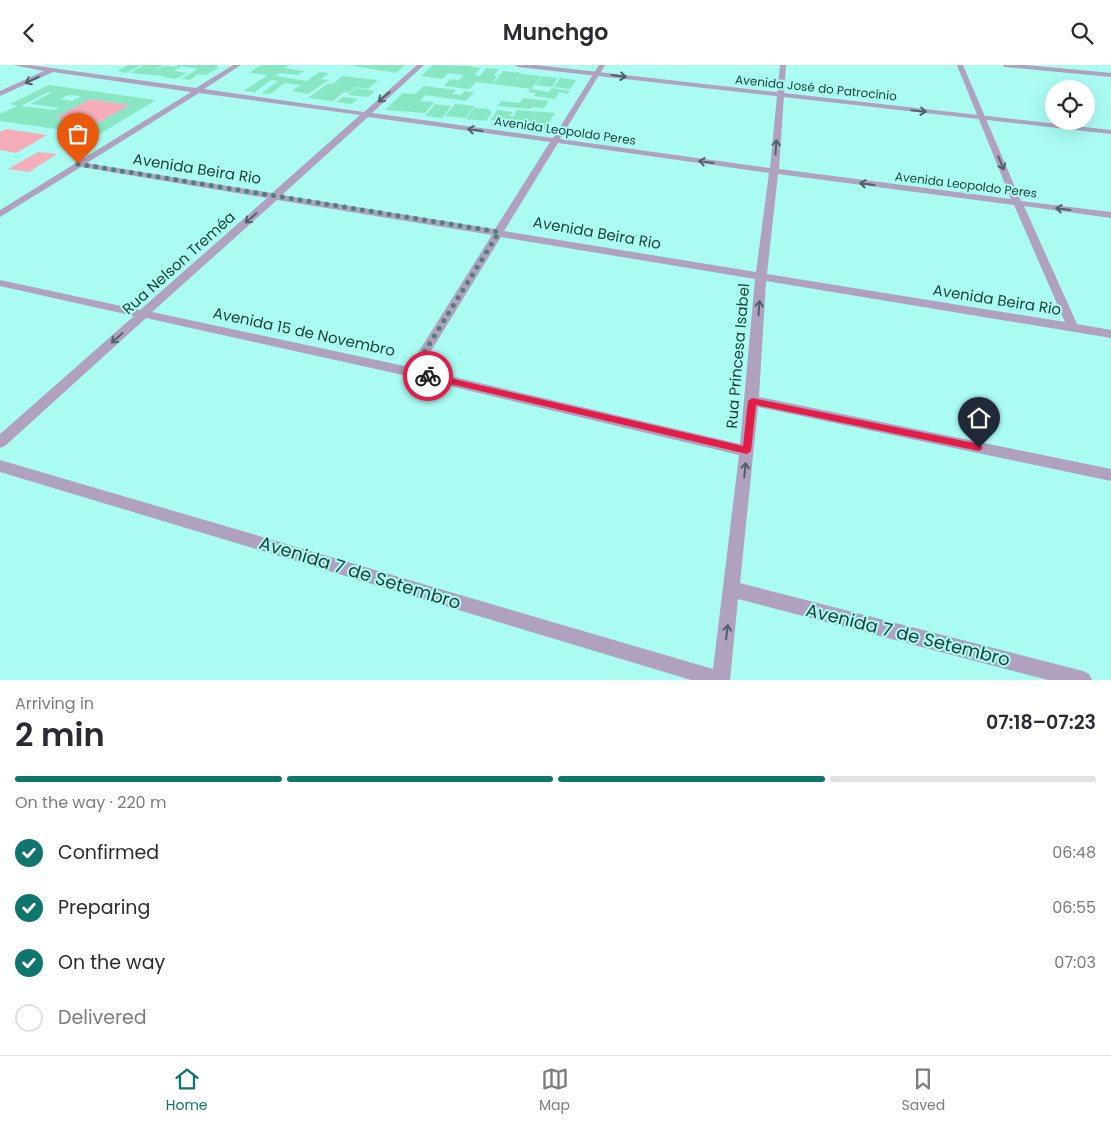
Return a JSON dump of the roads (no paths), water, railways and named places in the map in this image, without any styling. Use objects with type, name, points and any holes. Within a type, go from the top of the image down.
[{"type":"street","name":"Avenida Leopoldo Peres","points":[[16,65],[364,115],[1111,215]]},
{"type":"street","points":[[0,94],[63,65]]},
{"type":"street","points":[[0,215],[78,164],[238,65]]},
{"type":"street","name":"Rua Nelson Treméa","points":[[0,442],[276,197],[421,65]]},
{"type":"street","name":"Avenida José do Patrocínio","points":[[518,65],[1111,132]]},
{"type":"street","points":[[412,372],[557,141],[602,65]]},
{"type":"street","name":"Rua Princesa Isabel","points":[[721,680],[747,451],[761,276],[783,65]]},
{"type":"street","points":[[960,65],[1018,204],[1073,328]]},
{"type":"street","points":[[1005,65],[1111,75]]},
{"type":"street","name":"Avenida Beira Rio","points":[[78,164],[1111,334]]},
{"type":"street","name":"Avenida 15 de Novembro","points":[[0,283],[412,372],[747,451]]},
{"type":"street","points":[[752,401],[1111,475]]},
{"type":"street","name":"Avenida 7 de Setembro","points":[[0,466],[721,680]]},
{"type":"street","name":"Avenida 7 de Setembro","points":[[732,589],[1083,680]]}]
